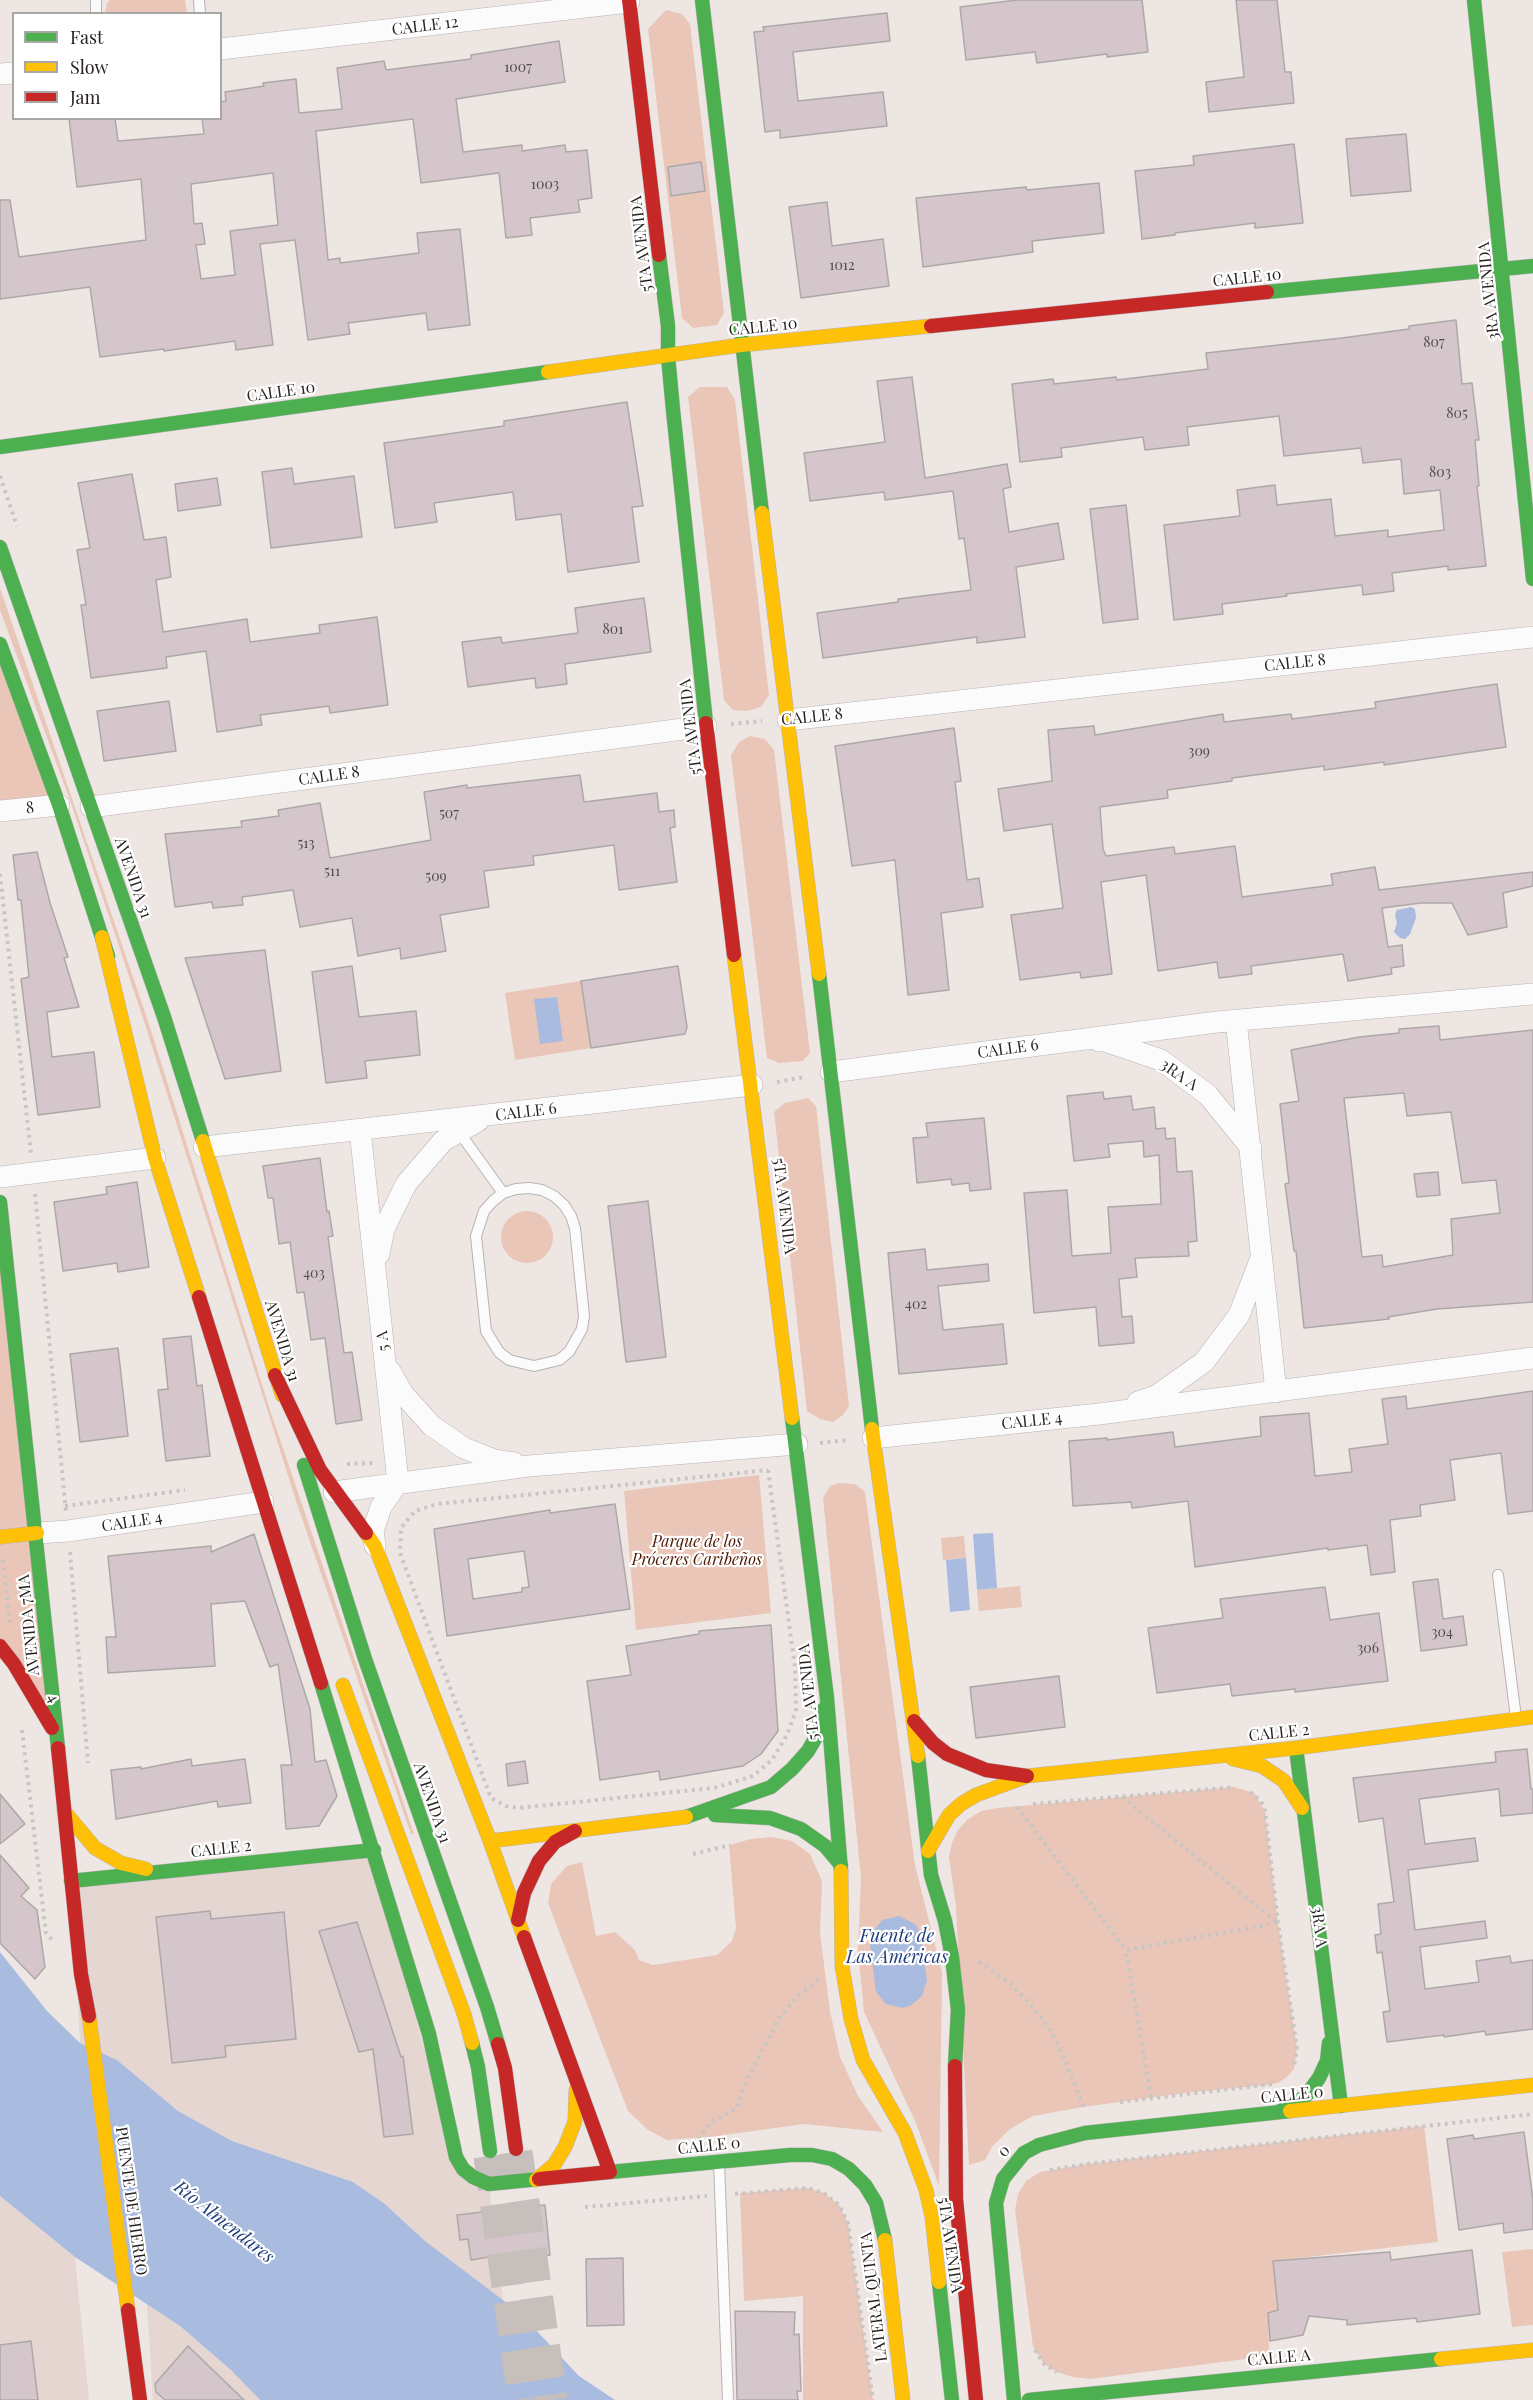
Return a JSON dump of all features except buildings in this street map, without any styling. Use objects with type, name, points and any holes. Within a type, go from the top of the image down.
[{"type":"main road","name":"5TA AVENIDA","points":[[702,0],[741,345],[831,1072],[873,1438],[914,1721],[931,1875],[945,1922],[952,1957],[958,2010],[954,2091],[956,2199],[976,2400]]},
{"type":"main road","name":"3RA AVENIDA","points":[[1474,0],[1533,579]]},
{"type":"main road","name":"5TA AVENIDA","points":[[629,1],[668,326],[668,356],[706,726],[827,1698],[841,1865],[842,1966],[850,2019],[864,2060],[905,2133],[926,2190],[932,2217],[952,2400]]},
{"type":"main road","name":"CALLE 10","points":[[0,447],[741,345],[1533,266]]},
{"type":"main road","name":"AVENIDA 31","points":[[0,547],[164,1017],[365,1659],[487,2007],[505,2068],[516,2149]]},
{"type":"main road","points":[[0,644],[59,805],[159,1114]]},
{"type":"main road","name":"CALLE 0","points":[[102,937],[155,1158],[375,1850],[429,2034],[456,2157],[473,2177],[489,2184],[761,2157],[812,2155]]},
{"type":"main road","name":"AVENIDA 7MA","points":[[0,1202],[37,1533],[81,1974],[94,2045]]},
{"type":"main road","points":[[276,1375],[320,1470],[375,1546],[490,1841],[576,2085],[610,2172]]},
{"type":"main road","name":"CALLE 4","points":[[0,1537],[37,1533]]},
{"type":"main road","name":"4","points":[[0,1646],[15,1664],[57,1737]]},
{"type":"main road","points":[[340,1674],[464,2014],[478,2067],[490,2151]]},
{"type":"main road","points":[[686,1816],[761,1791],[792,1769],[808,1751],[819,1732],[827,1698]]},
{"type":"main road","name":"CALLE 2","points":[[1027,1776],[1296,1748],[1533,1717]]},
{"type":"main road","points":[[914,1721],[933,1743],[947,1754],[986,1770],[1027,1776]]},
{"type":"main road","name":"3RA A","points":[[1296,1748],[1341,2106]]},
{"type":"main road","points":[[1216,1756],[1241,1759],[1262,1766],[1284,1781],[1304,1812]]},
{"type":"main road","points":[[928,1851],[949,1815],[961,1804],[976,1795],[1027,1776]]},
{"type":"main road","points":[[64,1811],[95,1848],[121,1863],[157,1872]]},
{"type":"main road","points":[[490,1841],[686,1816],[736,1815],[770,1818],[801,1829],[825,1846],[841,1865]]},
{"type":"main road","points":[[518,1920],[524,1893],[539,1861],[555,1842],[577,1830]]},
{"type":"main road","name":"CALLE 2","points":[[71,1881],[375,1850]]},
{"type":"main road","points":[[1278,2113],[1305,2097],[1319,2078],[1327,2061],[1331,2023]]},
{"type":"main road","name":"PUENTE DE HIERRO","points":[[94,2045],[140,2400]]},
{"type":"main road","points":[[536,2180],[554,2165],[565,2147],[575,2121],[576,2085]]},
{"type":"main road","name":"CALLE 0","points":[[1056,2139],[1085,2133],[1533,2085]]},
{"type":"main road","points":[[591,2121],[616,2148]]},
{"type":"main road","name":"0","points":[[1014,2400],[996,2203],[1003,2179],[1024,2153],[1056,2139]]},
{"type":"main road","name":"LATERAL QUINTA","points":[[812,2155],[832,2159],[849,2169],[865,2185],[876,2203],[885,2231],[903,2400]]},
{"type":"main road","points":[[632,2158],[653,2168]]},
{"type":"main road","name":"CALLE A","points":[[1029,2400],[1533,2350]]},
{"type":"main road","points":[[1089,2400],[1105,2392]]},
{"type":"street","name":"CALLE 12","points":[[222,49],[629,1]]},
{"type":"street","name":"CALLE 8","points":[[788,720],[1533,637]]},
{"type":"street","name":"CALLE 8","points":[[91,807],[706,726]]},
{"type":"street","name":"8","points":[[0,811],[59,805]]},
{"type":"street","name":"CALLE 6","points":[[831,1072],[1236,1020],[1533,994]]},
{"type":"street","points":[[1236,1020],[1276,1392]]},
{"type":"street","name":"3RA A","points":[[1048,1044],[1105,1041],[1161,1060],[1208,1095],[1251,1148]]},
{"type":"street","name":"CALLE 6","points":[[204,1147],[752,1085]]},
{"type":"street","name":"CALLE 6","points":[[375,1269],[384,1229],[406,1184],[443,1142],[485,1117]]},
{"type":"street","name":"5 A","points":[[360,1130],[398,1482]]},
{"type":"street","points":[[0,1177],[155,1158]]},
{"type":"street","points":[[1099,1414],[1156,1396],[1204,1362],[1239,1315],[1262,1255]]},
{"type":"street","name":"CALLE 4","points":[[873,1438],[1099,1414],[1533,1358]]},
{"type":"street","points":[[385,1360],[403,1394],[432,1426],[464,1448],[494,1460],[529,1466]]},
{"type":"street","points":[[334,1492],[529,1466],[797,1444]]},
{"type":"street","points":[[375,1546],[373,1531],[381,1507],[398,1482]]},
{"type":"street","name":"CALLE 4","points":[[37,1533],[68,1531],[263,1502]]},
{"type":"lane","points":[[459,1132],[503,1193]]},
{"type":"lane","points":[[516,1189],[542,1190],[564,1205],[575,1228],[584,1316],[582,1329],[569,1352],[559,1360],[547,1364],[534,1366],[509,1360],[499,1352],[486,1331],[476,1236],[484,1211],[503,1193],[516,1189]]},
{"type":"lane","points":[[1498,1575],[1516,1719]]},
{"type":"lane","points":[[718,2162],[728,2400]]},
{"type":"path","name":"CALLE 8","points":[[706,726],[788,720]]},
{"type":"path","points":[[752,1085],[831,1072]]},
{"type":"path","points":[[797,1444],[873,1438]]},
{"type":"path","points":[[768,1470],[795,1667],[796,1710],[787,1735],[772,1760],[753,1776],[714,1788],[518,1808],[506,1806],[491,1798],[400,1553],[400,1528],[415,1511],[437,1504],[768,1470]]},
{"type":"path","points":[[0,1537],[10,1629]]},
{"type":"path","points":[[21,1722],[45,1933],[53,1941]]},
{"type":"path","points":[[1006,1807],[1234,1786],[1254,1793],[1265,1811],[1278,1923],[1297,2048],[1294,2069]]},
{"type":"path","points":[[1121,1796],[1278,1923]]},
{"type":"path","points":[[1016,1806],[1125,1950],[1150,2097]]},
{"type":"path","points":[[1125,1950],[1278,1923]]},
{"type":"path","points":[[972,1959],[1011,1984],[1033,2007],[1050,2030],[1063,2055],[1083,2107],[1087,2164]]},
{"type":"path","points":[[686,2165],[691,2148],[711,2122],[736,2109],[753,2068],[781,2015],[800,1994],[825,1974]]},
{"type":"path","points":[[1117,2102],[1278,2083]]},
{"type":"path","points":[[1083,2107],[1095,2105]]},
{"type":"path","points":[[1040,2172],[1087,2164],[1533,2114]]},
{"type":"path","points":[[585,2207],[807,2188],[824,2193],[839,2205],[848,2223],[873,2400]]},
{"type":"path","points":[[1033,2347],[1044,2364],[1065,2374]]},
{"type":"shaded area","points":[[368,1850],[455,2157],[489,2185],[503,2300],[425,2241],[385,2204],[353,2182],[232,2141],[178,2111],[117,2060],[80,2043],[71,1881]]},
{"type":"shaded area","points":[[0,2196],[75,2257],[89,2400],[0,2400]]},
{"type":"shaded area","points":[[147,2304],[180,2326],[231,2370],[260,2400],[153,2400]]},
{"type":"green space","points":[[110,0],[185,0],[187,12],[105,12]]},
{"type":"green space","points":[[666,10],[682,14],[690,24],[724,313],[717,325],[693,328],[682,318],[648,29]]},
{"type":"green space","points":[[700,387],[727,387],[735,400],[769,695],[761,707],[747,711],[733,710],[724,700],[688,397]]},
{"type":"green space","points":[[0,588],[148,1021],[271,1413],[414,1834],[411,1834],[298,1507],[143,1018],[71,803],[0,610]]},
{"type":"green space","points":[[0,644],[59,805],[0,811]]},
{"type":"green space","points":[[750,736],[765,739],[774,750],[810,1053],[803,1061],[779,1063],[767,1058],[731,755],[739,742]]},
{"type":"green space","points":[[581,981],[591,1048],[515,1060],[505,993]]},
{"type":"green space","points":[[808,1098],[816,1106],[849,1406],[843,1415],[833,1422],[820,1419],[807,1411],[774,1112],[785,1103]]},
{"type":"green space","points":[[0,1202],[57,1737],[0,1646]]},
{"type":"green space","points":[[527,1211],[537,1213],[545,1219],[551,1227],[553,1237],[551,1247],[545,1255],[537,1261],[527,1263],[517,1261],[509,1255],[503,1247],[501,1237],[503,1227],[509,1219],[517,1213]]},
{"type":"green space","name":"Parque de los Próceres Caribeños","points":[[759,1475],[771,1613],[636,1630],[624,1491]]},
{"type":"green space","points":[[838,1483],[855,1484],[865,1492],[915,1865],[942,1973],[939,2186],[916,2123],[864,2012],[858,1950],[861,1878],[823,1498],[830,1486]]},
{"type":"green space","points":[[964,1536],[966,1558],[943,1560],[941,1538]]},
{"type":"green space","points":[[1020,1586],[1022,1607],[979,1611],[977,1590]]},
{"type":"green space","points":[[1234,1787],[1254,1793],[1265,1811],[1278,1923],[1297,2048],[1294,2069],[1278,2083],[1267,2085],[1193,2092],[1033,2116],[1010,2129],[992,2147],[985,2160],[969,2165],[956,1907],[949,1857],[958,1830],[967,1820],[981,1811],[997,1808]]},
{"type":"green space","points":[[771,1837],[792,1841],[810,1854],[822,1881],[820,1933],[830,2011],[840,2057],[858,2096],[883,2132],[804,2124],[717,2136],[667,2140],[648,2130],[628,2111],[548,1903],[551,1884],[567,1866],[582,1862],[596,1936],[615,1932],[635,1950],[639,1960],[653,1965],[717,1955],[732,1941],[736,1928],[729,1845]]},
{"type":"green space","points":[[1424,2126],[1438,2242],[1273,2261],[1278,2310],[1268,2313],[1269,2356],[1090,2379],[1057,2372],[1044,2364],[1033,2347],[1015,2210],[1018,2194],[1026,2181],[1040,2172],[1087,2164]]},
{"type":"green space","points":[[807,2188],[824,2193],[839,2205],[848,2223],[873,2400],[803,2400],[803,2296],[744,2301],[740,2193]]},
{"type":"green space","points":[[1533,2249],[1533,2325],[1512,2327],[1502,2252]]},
{"type":"water","points":[[1411,907],[1415,909],[1416,918],[1410,934],[1405,939],[1400,938],[1394,932],[1397,923],[1395,915],[1397,910]]},
{"type":"water","points":[[557,997],[563,1041],[540,1044],[534,999]]},
{"type":"water","points":[[993,1533],[997,1588],[977,1590],[973,1534]]},
{"type":"water","points":[[966,1558],[970,1610],[950,1612],[946,1560]]},
{"type":"water","name":"Fuente de Las Américas","points":[[899,1916],[915,1924],[920,1932],[927,1980],[922,1996],[910,2006],[902,2008],[886,2004],[876,1992],[870,1944],[871,1935],[882,1920]]},
{"type":"water","name":"Río Almendares","points":[[0,1952],[47,2011],[80,2043],[117,2060],[178,2111],[232,2141],[353,2182],[385,2204],[425,2241],[503,2300],[533,2327],[579,2376],[615,2400],[260,2400],[231,2370],[180,2326],[75,2257],[0,2196]]},
{"type":"tunnel","points":[[516,2152],[551,2400]]},
{"type":"tunnel","points":[[490,2156],[524,2400]]},
{"type":"traffic: fast","points":[[702,0],[762,513]]},
{"type":"traffic: fast","points":[[1474,0],[1533,579]]},
{"type":"traffic: fast","points":[[659,255],[668,326],[673,410],[706,723]]},
{"type":"traffic: fast","points":[[1267,292],[1533,266]]},
{"type":"traffic: fast","points":[[0,447],[548,372]]},
{"type":"traffic: fast","points":[[0,547],[164,1017],[203,1141]]},
{"type":"traffic: fast","points":[[0,644],[59,805],[108,956]]},
{"type":"traffic: fast","points":[[819,974],[872,1429]]},
{"type":"traffic: fast","points":[[0,1202],[58,1748]]},
{"type":"traffic: fast","points":[[792,1418],[827,1698],[841,1871]]},
{"type":"traffic: fast","points":[[304,1465],[365,1659],[498,2044]]},
{"type":"traffic: fast","points":[[321,1683],[429,2034],[456,2157],[463,2169],[473,2177],[489,2184],[539,2179]]},
{"type":"traffic: fast","points":[[686,1817],[771,1787],[808,1751],[819,1732],[824,1709]]},
{"type":"traffic: fast","points":[[1296,1748],[1341,2106]]},
{"type":"traffic: fast","points":[[918,1756],[931,1875],[945,1921],[952,1957],[958,2010],[955,2066]]},
{"type":"traffic: fast","points":[[715,1815],[770,1818],[801,1829],[825,1846],[841,1865]]},
{"type":"traffic: fast","points":[[71,1881],[374,1850]]},
{"type":"traffic: fast","points":[[472,2043],[478,2067],[490,2151]]},
{"type":"traffic: fast","points":[[1280,2111],[1305,2097],[1319,2078],[1327,2061],[1329,2043]]},
{"type":"traffic: fast","points":[[1014,2400],[996,2203],[1003,2179],[1024,2153],[1039,2145],[1085,2133],[1290,2111]]},
{"type":"traffic: fast","points":[[610,2172],[790,2155],[812,2155],[832,2159],[849,2169],[865,2185],[876,2203],[885,2240]]},
{"type":"traffic: fast","points":[[939,2282],[952,2400]]},
{"type":"traffic: fast","points":[[1029,2400],[1441,2359]]},
{"type":"traffic: slow","points":[[548,372],[741,345],[931,326]]},
{"type":"traffic: slow","points":[[762,513],[819,974]]},
{"type":"traffic: slow","points":[[102,937],[155,1158],[199,1297]]},
{"type":"traffic: slow","points":[[734,955],[792,1418]]},
{"type":"traffic: slow","points":[[203,1141],[282,1395]]},
{"type":"traffic: slow","points":[[872,1429],[918,1756]]},
{"type":"traffic: slow","points":[[0,1537],[37,1533]]},
{"type":"traffic: slow","points":[[366,1533],[375,1546],[490,1841],[524,1937]]},
{"type":"traffic: slow","points":[[343,1685],[464,2014],[472,2043]]},
{"type":"traffic: slow","points":[[1027,1776],[1296,1748],[1533,1717]]},
{"type":"traffic: slow","points":[[1233,1759],[1262,1766],[1284,1781],[1302,1808]]},
{"type":"traffic: slow","points":[[928,1851],[949,1815],[961,1804],[976,1795],[1025,1777]]},
{"type":"traffic: slow","points":[[64,1811],[95,1848],[121,1863],[146,1869]]},
{"type":"traffic: slow","points":[[490,1841],[686,1817]]},
{"type":"traffic: slow","points":[[841,1871],[842,1966],[851,2019],[863,2060],[905,2133],[926,2190],[932,2217],[939,2282]]},
{"type":"traffic: slow","points":[[89,2016],[128,2310]]},
{"type":"traffic: slow","points":[[1290,2111],[1533,2085]]},
{"type":"traffic: slow","points":[[536,2180],[554,2165],[565,2147],[575,2121],[576,2090]]},
{"type":"traffic: slow","points":[[885,2240],[903,2400]]},
{"type":"traffic: slow","points":[[1441,2359],[1533,2350]]},
{"type":"traffic: jam","points":[[629,0],[659,255]]},
{"type":"traffic: jam","points":[[931,326],[1267,292]]},
{"type":"traffic: jam","points":[[706,723],[734,955]]},
{"type":"traffic: jam","points":[[199,1297],[321,1683]]},
{"type":"traffic: jam","points":[[275,1375],[320,1470],[366,1533]]},
{"type":"traffic: jam","points":[[0,1646],[14,1664],[52,1728]]},
{"type":"traffic: jam","points":[[914,1721],[933,1743],[947,1754],[986,1770],[1027,1776]]},
{"type":"traffic: jam","points":[[58,1748],[81,1974],[89,2016]]},
{"type":"traffic: jam","points":[[518,1920],[524,1893],[539,1861],[555,1842],[575,1831]]},
{"type":"traffic: jam","points":[[524,1937],[610,2172],[539,2179]]},
{"type":"traffic: jam","points":[[498,2044],[505,2068],[516,2149]]},
{"type":"traffic: jam","points":[[955,2066],[956,2199],[976,2400]]},
{"type":"traffic: jam","points":[[128,2310],[140,2400]]}]
